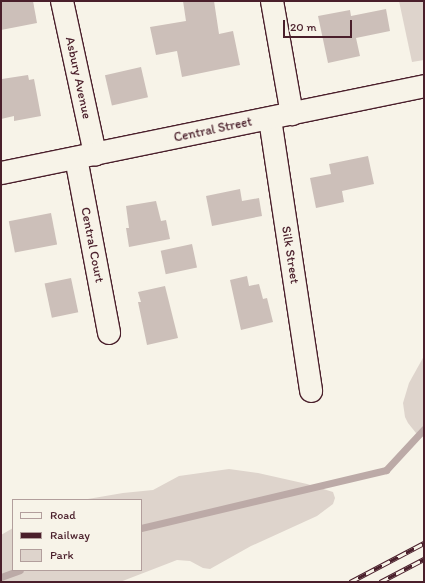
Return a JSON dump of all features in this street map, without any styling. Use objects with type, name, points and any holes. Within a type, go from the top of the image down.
[{"type":"street","name":"Asbury Avenue","points":[[62,1],[85,156]]},
{"type":"street","points":[[272,1],[292,114]]},
{"type":"street","name":"Central Street","points":[[1,173],[270,119],[424,86]]},
{"type":"street","name":"Silk Street","points":[[270,119],[311,391]]},
{"type":"street","name":"Central Court","points":[[85,156],[109,332]]},
{"type":"green space","points":[[399,1],[424,1],[424,60],[412,62]]},
{"type":"green space","points":[[424,356],[424,438],[416,433],[408,423],[405,417],[403,403],[409,383]]},
{"type":"green space","points":[[229,469],[258,473],[307,484],[333,492],[335,498],[333,504],[317,516],[251,546],[210,569],[203,568],[190,561],[177,560],[120,582],[1,582],[1,535],[12,529],[12,571],[142,571],[142,499],[88,499],[153,490],[179,476]]},
{"type":"building","points":[[1,1],[33,1],[37,23],[1,30]]},
{"type":"building","points":[[183,1],[214,1],[219,34],[233,31],[240,65],[182,77],[177,51],[156,55],[150,27],[186,21]]},
{"type":"building","points":[[386,9],[390,31],[356,38],[360,56],[328,63],[318,16],[350,10],[351,16]]},
{"type":"building","points":[[141,67],[148,97],[112,106],[105,75]]},
{"type":"building","points":[[28,75],[29,80],[34,79],[41,116],[14,121],[14,116],[1,119],[2,79]]},
{"type":"building","points":[[368,156],[374,184],[342,191],[344,202],[316,208],[310,178],[331,174],[329,164]]},
{"type":"building","points":[[240,189],[242,201],[259,198],[262,216],[212,226],[206,196]]},
{"type":"building","points":[[156,201],[161,221],[166,220],[170,239],[129,247],[126,228],[129,228],[126,206]]},
{"type":"building","points":[[51,213],[57,244],[15,253],[9,221]]},
{"type":"building","points":[[192,244],[197,267],[166,274],[161,251]]},
{"type":"building","points":[[247,276],[249,286],[259,284],[263,299],[267,298],[273,322],[241,330],[230,280]]},
{"type":"building","points":[[71,278],[78,312],[52,318],[45,284]]},
{"type":"building","points":[[165,286],[178,338],[147,345],[138,302],[141,302],[138,292]]},
{"type":"waterway","points":[[142,528],[386,470],[424,429]]},
{"type":"waterway","points":[[1,577],[17,571]]},
{"type":"railway","points":[[350,582],[424,543]]},
{"type":"railway","points":[[380,582],[424,559]]}]
